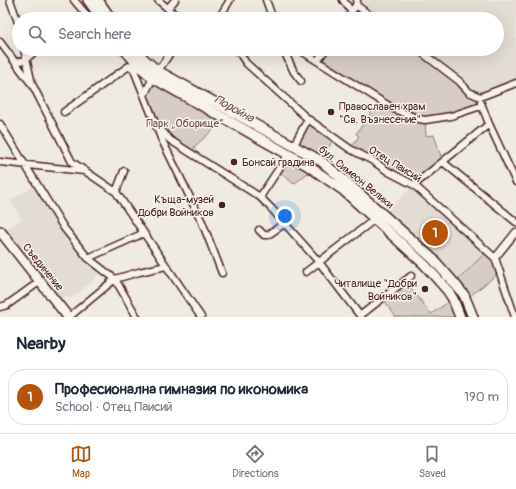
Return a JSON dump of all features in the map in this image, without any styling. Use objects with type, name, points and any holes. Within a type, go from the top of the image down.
[{"type":"main road","points":[[88,0],[97,12]]},
{"type":"main road","points":[[98,0],[106,12]]},
{"type":"main road","name":"бул. Симеон Велики","points":[[130,56],[139,66],[294,145],[321,161],[433,259],[464,295],[472,314]]},
{"type":"main road","name":"бул. Симеон Велики","points":[[141,56],[155,74],[313,169],[343,190],[425,265],[453,299],[457,316]]},
{"type":"main road","name":"Съединение","points":[[0,231],[39,282],[69,317]]},
{"type":"street","points":[[10,0],[14,12]]},
{"type":"street","points":[[74,0],[84,12]]},
{"type":"street","points":[[158,0],[172,12]]},
{"type":"street","points":[[168,8],[175,0]]},
{"type":"street","points":[[223,12],[230,0]]},
{"type":"street","points":[[266,0],[270,12]]},
{"type":"street","points":[[343,0],[352,12],[356,3],[367,12]]},
{"type":"street","points":[[0,42],[32,84],[72,162],[116,192],[201,317]]},
{"type":"street","points":[[0,52],[6,49]]},
{"type":"street","points":[[25,56],[32,84]]},
{"type":"street","points":[[16,63],[30,56]]},
{"type":"street","points":[[144,96],[155,74],[169,56]]},
{"type":"street","name":"Отец Паисий","points":[[242,56],[246,63],[308,119],[350,149],[414,185],[496,258]]},
{"type":"street","points":[[286,56],[301,81]]},
{"type":"street","points":[[309,56],[394,108],[419,119],[425,120],[451,116],[481,106]]},
{"type":"street","points":[[317,61],[321,56]]},
{"type":"street","points":[[426,56],[459,81],[469,92],[480,98]]},
{"type":"street","points":[[64,112],[129,66],[132,67],[155,123],[202,222],[222,273]]},
{"type":"street","points":[[480,98],[516,83]]},
{"type":"street","points":[[480,98],[481,106],[516,182]]},
{"type":"street","points":[[294,145],[308,119]]},
{"type":"street","points":[[155,123],[170,140],[260,197],[319,262],[361,316],[411,276]]},
{"type":"street","points":[[0,124],[64,228],[88,258],[115,279],[137,317]]},
{"type":"street","points":[[414,185],[489,124]]},
{"type":"street","points":[[260,197],[288,155]]},
{"type":"street","points":[[0,162],[85,171]]},
{"type":"street","points":[[443,162],[516,222]]},
{"type":"street","points":[[116,192],[124,172]]},
{"type":"street","points":[[306,272],[376,219]]},
{"type":"street","points":[[259,230],[264,235],[268,235],[285,224]]},
{"type":"street","points":[[515,317],[496,258],[516,232]]},
{"type":"street","points":[[88,258],[144,233]]},
{"type":"street","points":[[69,317],[115,279],[166,266]]},
{"type":"street","points":[[0,307],[7,305],[39,282]]},
{"type":"street","points":[[457,316],[472,314]]},
{"type":"shaded area","points":[[357,0],[516,0],[516,83],[480,97],[426,56],[504,56],[504,12],[366,12],[356,5]]},
{"type":"shaded area","points":[[37,185],[64,228],[102,269],[94,280],[70,299],[67,295],[60,301],[1,233],[22,219],[10,200]]},
{"type":"shaded area","points":[[414,185],[487,251],[457,281],[383,215]]},
{"type":"green space","points":[[321,56],[426,56],[480,97],[481,106],[425,120],[426,136],[434,135],[443,162],[414,185],[350,149],[359,136],[356,134],[380,100],[317,61]]},
{"type":"green space","name":"Парк „Оборище“","points":[[153,78],[225,119],[195,146],[193,154],[183,149],[155,123],[144,95]]},
{"type":"green space","points":[[308,119],[334,138],[321,161],[294,145]]},
{"type":"green space","points":[[288,155],[313,169],[294,184],[278,171]]},
{"type":"green space","points":[[487,251],[500,272],[470,296],[457,281]]},
{"type":"green space","points":[[405,280],[431,314],[453,299],[459,315],[454,317],[396,317],[382,298]]},
{"type":"place","name":"Православен храм \"Св. Възнесение\"","points":[[331,112]]},
{"type":"place","name":"Бонсай градина","points":[[234,162]]},
{"type":"place","name":"Къща-музей Добри Войников","points":[[222,205]]},
{"type":"place","name":"Професионална гимназия по икономика","points":[[435,233]]},
{"type":"place","name":"Читалище \"Добри Войников\"","points":[[425,289]]},
{"type":"water label","name":"Поройна","points":[[234,109]]}]
